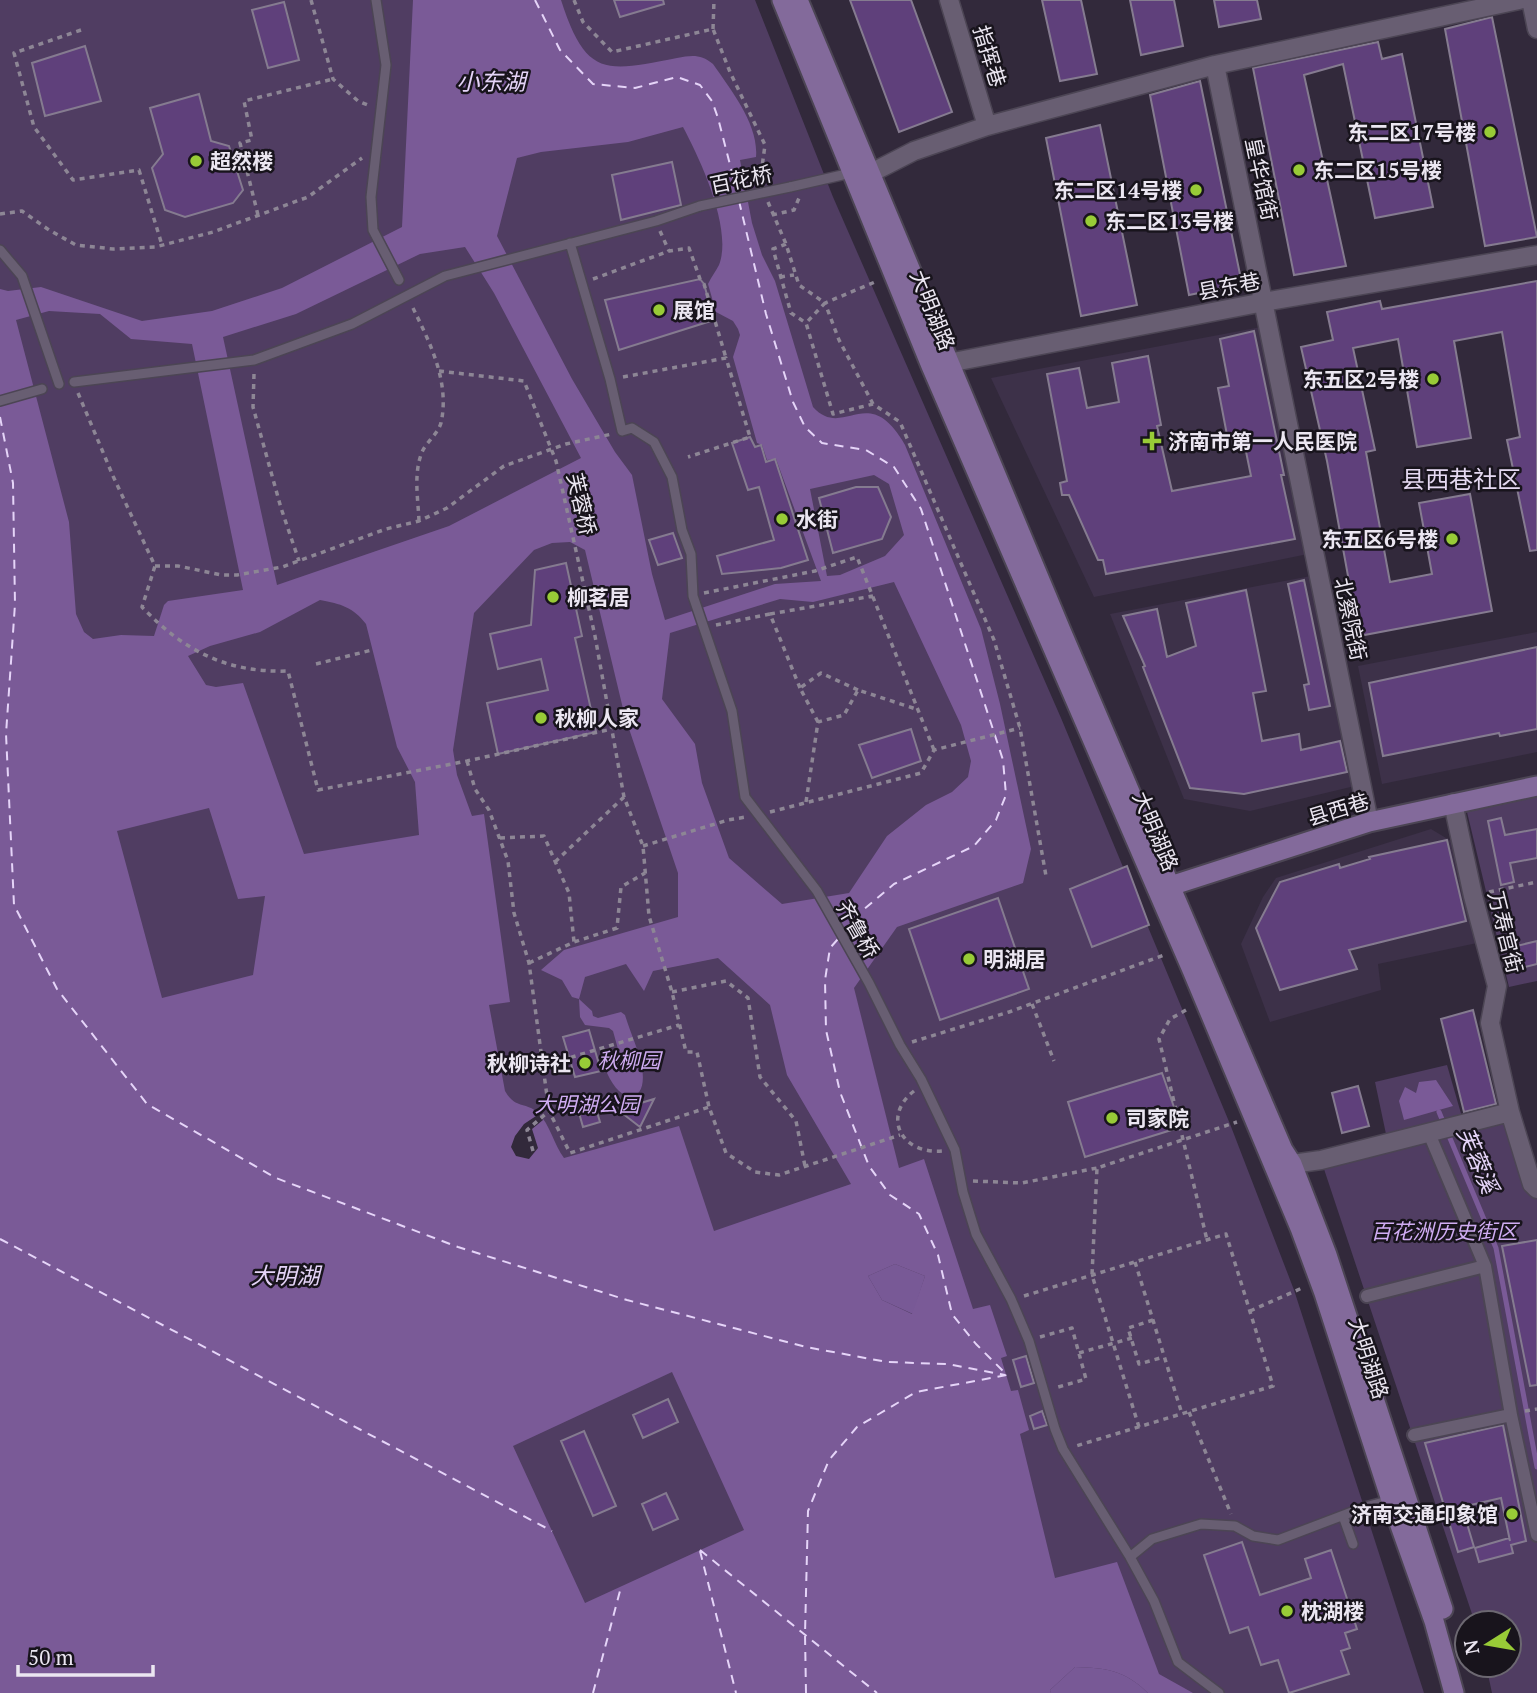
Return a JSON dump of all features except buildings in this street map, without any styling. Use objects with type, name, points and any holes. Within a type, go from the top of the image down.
[{"type":"main road","name":"大明湖路","points":[[782,0],[860,174],[1164,888],[1283,1150],[1292,1164],[1326,1255],[1409,1503],[1468,1693]]},
{"type":"main road","name":"大明湖路","points":[[798,0],[860,174]]},
{"type":"main road","name":"县西巷","points":[[1164,888],[1369,822],[1537,786]]},
{"type":"main road","name":"大明湖路","points":[[1164,888],[1321,1284],[1391,1500],[1434,1621],[1454,1693]]},
{"type":"street","name":"指挥巷","points":[[949,0],[987,126]]},
{"type":"street","points":[[860,174],[914,151],[987,126],[1215,65],[1519,0]]},
{"type":"street","points":[[1531,0],[1537,29]]},
{"type":"street","name":"皇华馆街","points":[[1215,65],[1264,302]]},
{"type":"street","name":"县东巷","points":[[940,364],[1264,302],[1537,255]]},
{"type":"street","name":"北察院街","points":[[1264,302],[1369,822]]},
{"type":"street","name":"万寿宫街","points":[[1453,803],[1473,896],[1497,986],[1490,1023],[1510,1112],[1532,1184],[1537,1189]]},
{"type":"street","points":[[1292,1164],[1321,1160],[1510,1112]]},
{"type":"street","points":[[1431,1130],[1485,1266],[1511,1415],[1537,1535]]},
{"type":"street","points":[[1367,1296],[1485,1266]]},
{"type":"street","points":[[1413,1435],[1511,1415]]},
{"type":"lane","points":[[376,0],[386,65],[371,197],[373,230],[399,280]]},
{"type":"lane","name":"百花桥","points":[[74,382],[254,360],[352,324],[445,276],[467,269],[700,206],[860,174]]},
{"type":"lane","points":[[570,243],[610,379]]},
{"type":"lane","points":[[0,250],[22,276],[59,384]]},
{"type":"lane","name":"齐鲁桥","points":[[610,379],[622,431],[632,428],[654,442],[672,477],[682,530],[691,554],[694,598],[732,712],[745,797],[817,891],[869,983],[900,1045],[924,1083],[955,1150],[960,1180],[976,1234],[1012,1299],[1029,1341],[1063,1449],[1154,1601],[1178,1662],[1219,1693]]},
{"type":"lane","points":[[0,401],[42,389]]},
{"type":"lane","points":[[1130,1557],[1153,1539],[1201,1524],[1235,1526],[1253,1536],[1278,1540],[1391,1500]]},
{"type":"lane","points":[[1342,1516],[1353,1544]]},
{"type":"path","points":[[310,0],[333,79],[358,101],[381,111]]},
{"type":"path","points":[[574,0],[583,22],[612,52],[713,29]]},
{"type":"path","points":[[713,0],[713,29],[765,145],[762,167]]},
{"type":"path","points":[[81,30],[14,53],[34,127],[73,180],[139,170],[162,245]]},
{"type":"path","points":[[258,215],[240,144],[252,140],[244,101],[333,79]]},
{"type":"path","points":[[0,214],[22,211],[75,244],[113,249],[162,245],[213,232],[308,197],[378,148]]},
{"type":"path","points":[[772,215],[794,210],[805,183]]},
{"type":"path","points":[[766,197],[786,244],[799,285],[825,303],[839,340],[873,404],[900,422],[994,640],[1020,728],[1046,876]]},
{"type":"path","points":[[656,220],[668,251]]},
{"type":"path","points":[[786,244],[774,249],[780,277],[791,313],[806,323],[833,414],[873,404]]},
{"type":"path","points":[[581,283],[668,251],[690,248],[704,284],[750,437],[688,457]]},
{"type":"path","points":[[780,277],[794,275]]},
{"type":"path","points":[[806,323],[825,303],[875,282]]},
{"type":"path","points":[[406,295],[426,334],[439,371],[444,398],[440,426],[422,451],[416,476],[419,521]]},
{"type":"path","points":[[610,379],[726,358]]},
{"type":"path","points":[[254,360],[253,407],[299,561]]},
{"type":"path","name":"芙蓉桥","points":[[439,371],[524,381],[556,461],[578,553],[624,797],[643,846],[649,916],[672,992],[686,1052],[697,1052],[709,1107]]},
{"type":"path","points":[[74,382],[113,476],[155,566],[142,607],[202,655],[258,672],[288,671],[318,790],[612,729]]},
{"type":"path","points":[[155,566],[178,566],[222,575],[282,567],[386,529],[419,521],[447,508],[504,466],[551,448],[611,434]]},
{"type":"path","points":[[694,598],[815,571],[857,557],[934,750]]},
{"type":"path","points":[[704,628],[873,596]]},
{"type":"path","points":[[770,614],[800,688],[818,722],[806,802]]},
{"type":"path","points":[[316,664],[372,650]]},
{"type":"path","points":[[800,688],[821,673],[858,690],[916,709]]},
{"type":"path","points":[[818,722],[844,715],[858,690]]},
{"type":"path","points":[[757,815],[921,773],[934,750],[1020,728]]},
{"type":"path","points":[[467,761],[475,789],[489,810],[509,862],[514,913],[528,963],[550,1111],[570,1153],[709,1107],[726,1153],[755,1172],[779,1175],[900,1135]]},
{"type":"path","points":[[555,862],[624,797]]},
{"type":"path","points":[[643,846],[728,820]]},
{"type":"path","points":[[500,838],[544,836],[569,893],[574,942]]},
{"type":"path","points":[[528,963],[574,942],[617,928],[621,887],[645,873]]},
{"type":"path","points":[[1473,896],[1537,882]]},
{"type":"path","points":[[900,1045],[1032,1004],[1164,954]]},
{"type":"path","points":[[672,992],[726,981],[748,998],[760,1077],[796,1121],[805,1166]]},
{"type":"path","points":[[1032,1004],[1054,1061]]},
{"type":"path","points":[[1186,1010],[1170,1019],[1159,1039],[1207,1240]]},
{"type":"path","points":[[542,1066],[679,1025]]},
{"type":"path","points":[[924,1083],[909,1094],[902,1104],[899,1117],[900,1135],[921,1151],[955,1150]]},
{"type":"path","points":[[533,1151],[527,1130],[550,1111]]},
{"type":"path","points":[[960,1180],[1022,1183],[1097,1168],[1237,1122]]},
{"type":"path","points":[[1097,1168],[1092,1275],[1139,1427]]},
{"type":"path","points":[[1012,1299],[1226,1234],[1273,1386],[1063,1449]]},
{"type":"path","points":[[1135,1262],[1182,1414]]},
{"type":"path","points":[[1250,1311],[1294,1290],[1321,1284]]},
{"type":"path","points":[[1153,1320],[1128,1328],[1139,1364],[1164,1357]]},
{"type":"path","points":[[1029,1341],[1072,1328],[1086,1379],[1043,1391]]},
{"type":"path","points":[[1079,1353],[1132,1338]]},
{"type":"path","points":[[1189,1412],[1235,1526]]},
{"type":"shaded area","name":"济南市第一人民医院","points":[[1261,327],[1308,554],[1094,597],[991,378]]},
{"type":"shaded area","points":[[1311,576],[1359,785],[1250,811],[1184,799],[1110,614]]},
{"type":"shaded area","points":[[1537,632],[1537,752],[1382,784],[1358,666]]},
{"type":"shaded area","points":[[1431,829],[1451,841],[1477,943],[1378,964],[1381,990],[1270,1022],[1241,944],[1263,897],[1276,878]]},
{"type":"shaded area","points":[[895,1264],[925,1276],[913,1314],[882,1300],[868,1276]]},
{"type":"shaded area","points":[[1075,1667],[1096,1668],[1123,1675],[1148,1693],[1051,1693],[1050,1690]]},
{"type":"green space","name":"大明湖公园","points":[[0,0],[755,0],[833,197],[1061,718],[1230,1124],[1294,1290],[1424,1693],[0,1693]]},
{"type":"green space","points":[[1537,796],[1537,981],[1509,987],[1467,812]]},
{"type":"green space","points":[[1447,1065],[1462,1117],[1386,1134],[1375,1082]]},
{"type":"green space","name":"百花洲历史街区","points":[[1510,1112],[1537,1189],[1537,1693],[1492,1693],[1489,1679],[1523,1679],[1523,1609],[1470,1609],[1321,1160]]},
{"type":"water","name":"大明湖","points":[[413,0],[561,0],[580,44],[590,56],[602,64],[632,66],[687,56],[700,57],[713,64],[742,108],[756,145],[756,157],[740,160],[752,223],[762,255],[775,281],[813,407],[824,416],[835,418],[868,413],[879,416],[892,426],[905,445],[981,629],[1031,849],[1023,883],[897,927],[854,988],[899,1168],[924,1159],[973,1309],[990,1305],[1007,1356],[1001,1358],[1011,1391],[1018,1390],[1029,1430],[1020,1434],[1055,1578],[1117,1562],[1159,1674],[1193,1693],[1148,1693],[1123,1675],[1096,1668],[1075,1667],[1050,1690],[1051,1693],[0,1693],[0,289],[8,291],[41,287],[142,321],[212,311],[282,288],[402,227]],"holes":[[[683,127],[713,194],[722,233],[719,265],[708,284],[716,312],[733,321],[738,329],[740,335],[733,357],[757,443],[762,445],[767,460],[776,459],[821,581],[775,584],[665,620],[652,574],[632,475],[615,452],[572,379],[497,236],[517,158],[541,152],[628,142]],[[465,247],[494,293],[581,458],[449,526],[277,585],[223,337],[296,314],[420,254]],[[49,311],[100,314],[131,339],[192,344],[243,590],[168,601],[164,605],[154,636],[121,635],[93,639],[84,632],[76,614],[69,522],[16,320]],[[874,475],[889,484],[904,535],[885,556],[840,575],[827,576],[810,489]],[[570,542],[585,550],[625,717],[678,873],[678,917],[564,950],[541,970],[562,980],[572,997],[579,999],[585,977],[626,964],[644,991],[653,971],[718,958],[770,1005],[787,1075],[851,1184],[714,1231],[679,1126],[564,1158],[538,1113],[513,1101],[505,1091],[489,1005],[510,1002],[484,814],[472,816],[457,775],[453,750],[474,613],[534,550],[552,543]],[[894,582],[961,725],[971,761],[968,777],[952,792],[926,805],[887,836],[849,893],[782,904],[729,858],[702,783],[695,744],[662,699],[670,633],[780,599],[813,602]],[[320,600],[351,610],[366,624],[397,747],[415,782],[419,835],[304,854],[243,683],[216,687],[206,685],[188,656],[210,646],[260,632]],[[209,808],[238,899],[265,896],[253,975],[162,998],[117,831]],[[895,1264],[925,1276],[912,1314],[882,1300],[868,1276]],[[672,1372],[744,1530],[585,1603],[513,1446]]]},
{"type":"water","points":[[579,999],[592,1011],[593,1016],[598,1018],[621,1012],[625,1015],[642,1068],[643,1080],[638,1094],[626,1096],[613,1084],[607,1073],[609,1068],[621,1060],[613,1031],[585,1025],[580,1017]]},
{"type":"water","points":[[1436,1080],[1453,1106],[1404,1120],[1399,1101],[1405,1087],[1416,1093],[1419,1082]]},
{"type":"pier","points":[[539,1114],[543,1120],[532,1129],[538,1148],[529,1159],[516,1156],[511,1147],[515,1136],[524,1124]]},
{"type":"waterway","name":"芙蓉溪","points":[[1439,1112],[1496,1248],[1537,1467]]},
{"type":"ferry route","points":[[535,0],[560,50],[593,84],[635,88],[677,77],[700,85],[712,101],[718,118],[738,196]]},
{"type":"ferry route","points":[[739,201],[766,314],[793,402],[805,427],[822,443],[866,450],[894,467],[921,509],[1003,760],[1006,795],[996,820],[974,846],[894,884],[857,915],[844,932]]},
{"type":"ferry route","points":[[0,417],[13,483],[15,604],[6,734],[14,905],[57,989],[147,1104],[276,1178],[458,1247],[627,1300],[806,1347],[887,1362],[947,1364],[1005,1375]]},
{"type":"ferry route","points":[[806,1693],[808,1511],[829,1460],[857,1427],[916,1392],[1007,1375],[976,1344],[952,1314],[938,1255],[919,1214],[890,1195],[869,1166],[840,1092],[826,1030],[825,980],[830,948],[838,939]]},
{"type":"ferry route","points":[[0,1239],[552,1531]]},
{"type":"ferry route","points":[[700,1550],[877,1693]]},
{"type":"ferry route","points":[[700,1551],[736,1693]]},
{"type":"ferry route","points":[[593,1693],[621,1587]]},
{"type":"place","name":"东二区17号楼","points":[[1490,132]]},
{"type":"place","name":"超然楼","points":[[196,161]]},
{"type":"place","name":"东二区15号楼","points":[[1299,170]]},
{"type":"place","name":"东二区14号楼","points":[[1196,190]]},
{"type":"place","name":"东二区13号楼","points":[[1091,221]]},
{"type":"place","name":"展馆","points":[[659,310]]},
{"type":"place","name":"东五区2号楼","points":[[1433,379]]},
{"type":"place","name":"济南市第一人民医院","points":[[1152,441]]},
{"type":"place","name":"水街","points":[[782,519]]},
{"type":"place","name":"东五区6号楼","points":[[1452,539]]},
{"type":"place","name":"柳茗居","points":[[553,597]]},
{"type":"place","name":"秋柳人家","points":[[541,718]]},
{"type":"place","name":"明湖居","points":[[969,959]]},
{"type":"place","name":"秋柳诗社","points":[[585,1063]]},
{"type":"place","name":"司家院","points":[[1112,1118]]},
{"type":"place","name":"济南交通印象馆","points":[[1512,1514]]},
{"type":"place","name":"枕湖楼","points":[[1287,1611]]},
{"type":"district","name":"县西巷社区","points":[[1461,479]]},
{"type":"water label","name":"小东湖","points":[[491,81]]},
{"type":"park label","name":"秋柳园","points":[[629,1060]]}]
